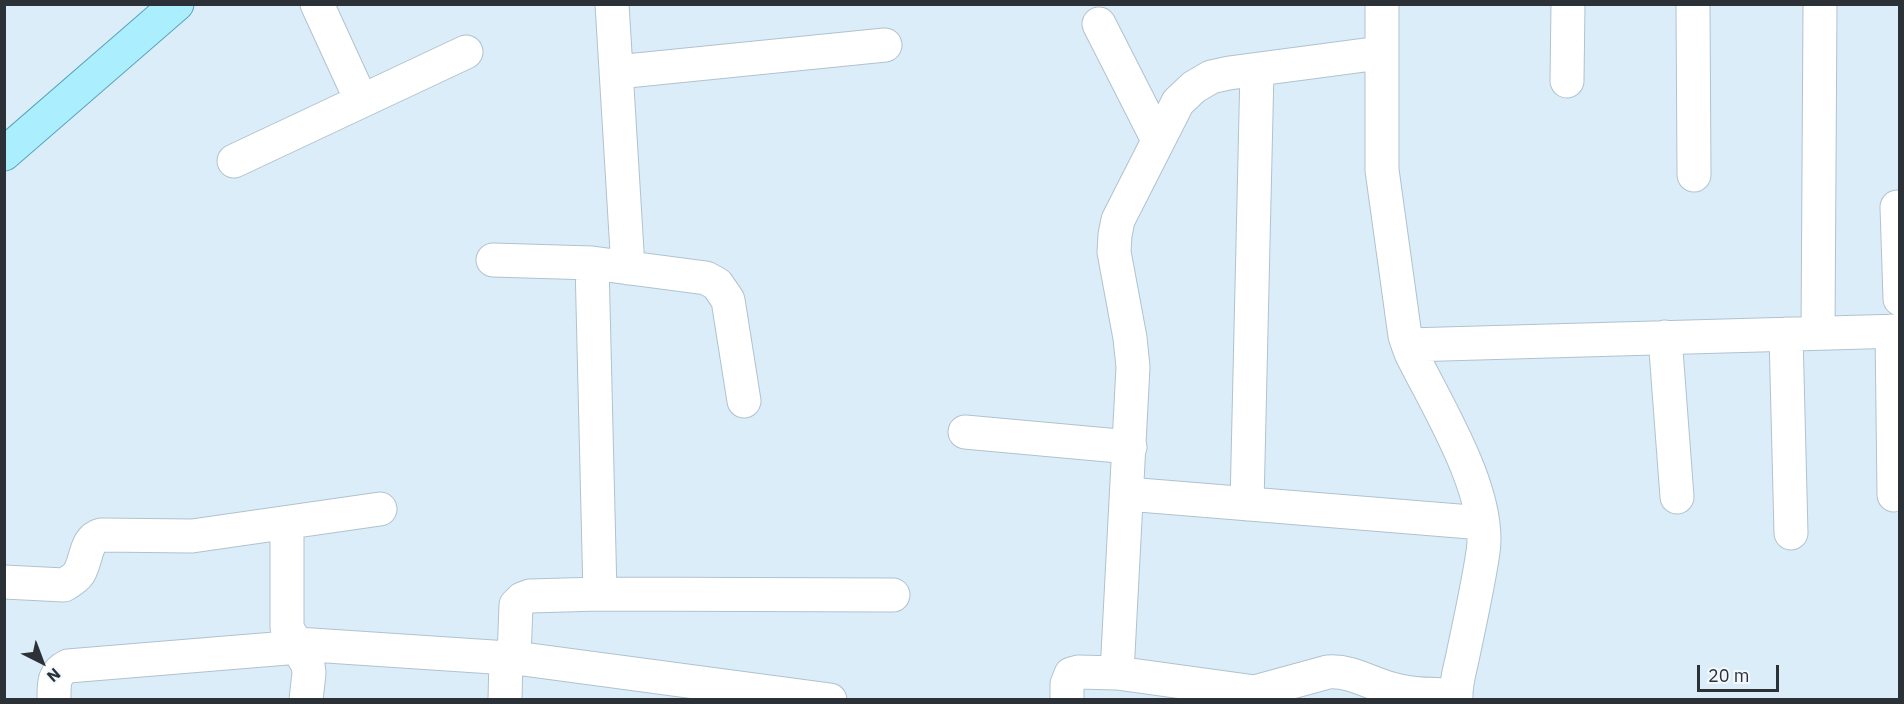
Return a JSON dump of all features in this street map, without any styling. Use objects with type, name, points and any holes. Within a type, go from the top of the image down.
[{"type":"main road","points":[[4,154],[170,7]]},
{"type":"street","points":[[317,4],[362,100]]},
{"type":"street","points":[[612,4],[628,268]]},
{"type":"street","points":[[1067,699],[1067,684],[1071,674],[1078,672],[1117,673],[1255,692],[1338,671],[1400,692],[1456,698],[1457,675],[1484,549],[1483,523],[1467,466],[1405,336],[1383,182],[1380,53],[1382,4]]},
{"type":"street","points":[[1567,81],[1568,4]]},
{"type":"street","points":[[1693,4],[1694,175]]},
{"type":"street","points":[[1791,533],[1820,6]]},
{"type":"street","points":[[1099,24],[1158,140]]},
{"type":"street","points":[[617,72],[885,45]]},
{"type":"street","points":[[234,160],[466,52]]},
{"type":"street","points":[[1117,673],[1133,367],[1114,252],[1118,220],[1178,102],[1194,87],[1211,77],[1380,53]]},
{"type":"street","points":[[1247,504],[1257,70]]},
{"type":"street","points":[[1897,207],[1899,299]]},
{"type":"street","points":[[493,260],[592,263],[706,278],[717,284],[728,300],[744,401]]},
{"type":"street","points":[[592,263],[600,594]]},
{"type":"street","points":[[1408,345],[1896,331],[1894,495]]},
{"type":"street","points":[[1665,337],[1677,497]]},
{"type":"street","points":[[965,432],[1130,447]]},
{"type":"street","points":[[1127,494],[1483,523]]},
{"type":"street","points":[[4,582],[64,585],[79,573],[89,545],[96,536],[101,535],[192,536],[380,509]]},
{"type":"street","points":[[287,523],[287,628],[304,655],[309,673],[306,699]]},
{"type":"street","points":[[505,699],[514,612],[516,605],[522,599],[530,596],[600,594],[893,595]]},
{"type":"street","points":[[54,699],[56,675],[68,666],[298,645],[510,658],[830,699]]}]
